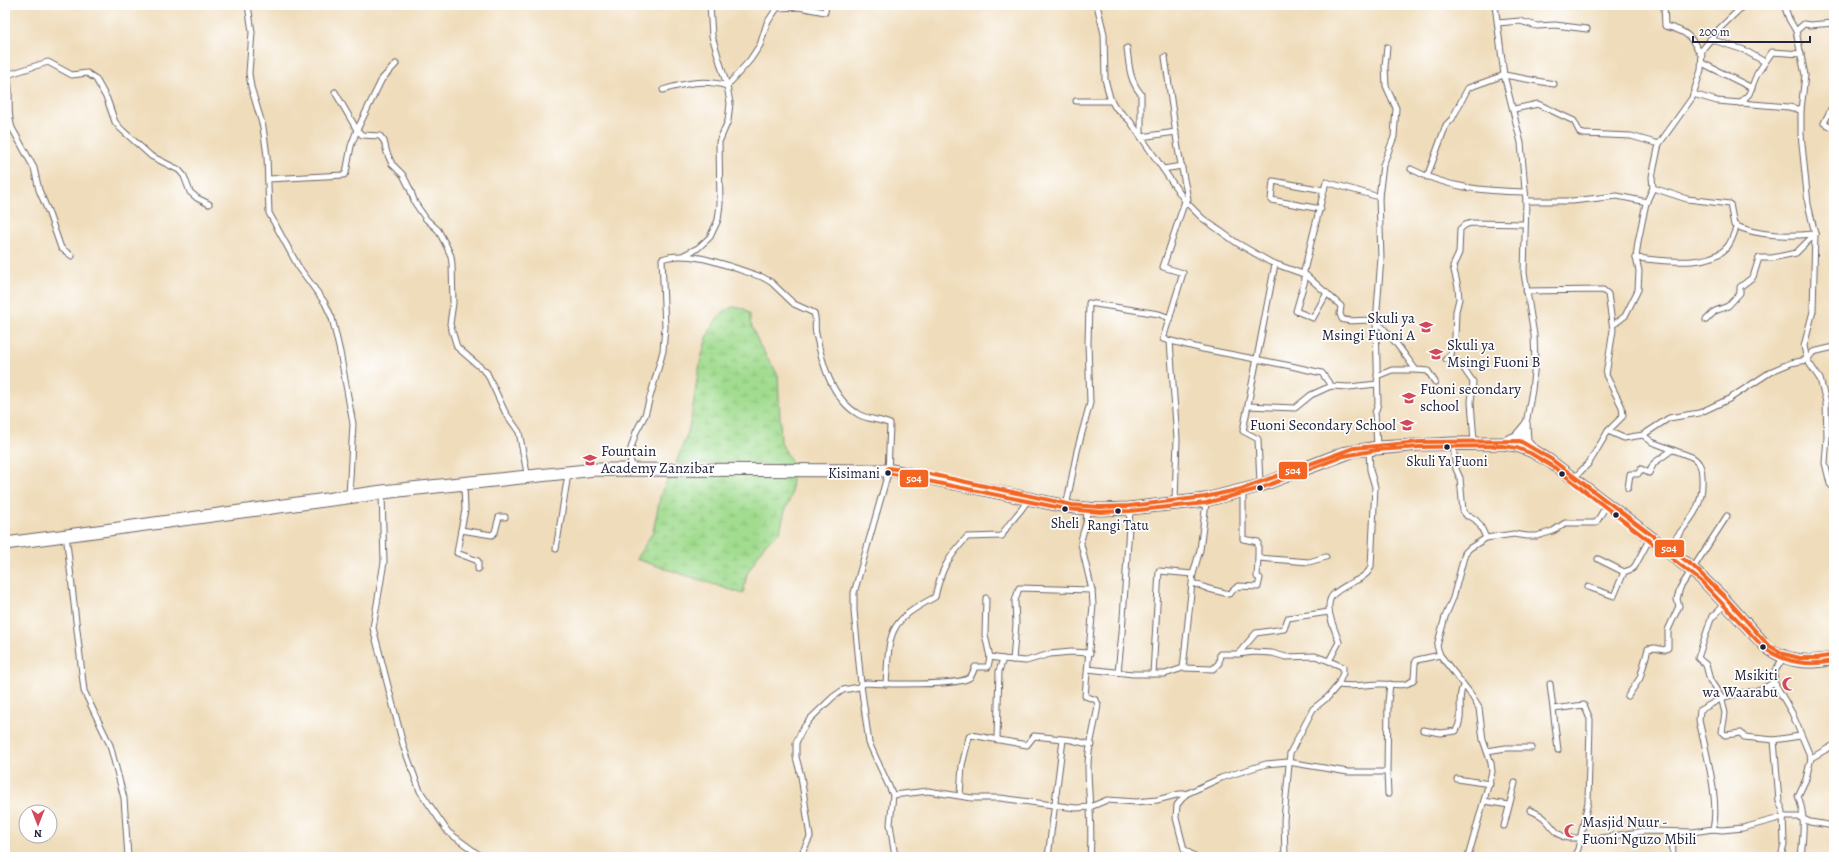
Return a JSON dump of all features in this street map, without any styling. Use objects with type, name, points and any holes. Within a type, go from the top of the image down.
[{"type":"main road","points":[[1502,441],[1516,436],[1526,424]]},
{"type":"main road","points":[[1526,424],[1527,441],[1531,446],[1576,477],[1668,548],[1725,604],[1764,648],[1782,660],[1795,664],[1807,665],[1834,661]]},
{"type":"main road","points":[[888,470],[1027,501],[1066,506],[1100,507],[1205,497],[1260,483],[1342,451],[1377,445],[1474,440],[1502,441],[1518,445],[1555,468],[1649,540],[1717,588],[1768,645],[1776,651],[1802,658],[1834,655]]},
{"type":"main road","points":[[349,497],[382,495],[596,472],[668,469],[848,469],[888,470],[925,474],[1086,511],[1130,511],[1206,503],[1243,494],[1271,485],[1344,456],[1369,451],[1453,446],[1531,446]]},
{"type":"main road","points":[[5,546],[67,536],[527,473],[596,467],[632,466],[668,469]]},
{"type":"main road","points":[[5,540],[67,536]]},
{"type":"street","points":[[248,5],[252,32],[249,73],[251,87],[262,127],[267,156],[269,213],[298,266],[325,303],[332,318],[353,424],[349,497]]},
{"type":"street","points":[[632,466],[629,455],[636,432],[645,415],[663,351],[665,326],[662,259],[683,255],[698,248],[710,237],[718,220],[720,204],[719,142],[728,121],[730,103],[727,86],[712,36],[710,5]]},
{"type":"street","points":[[727,86],[750,60],[760,45],[767,23],[777,6],[799,7],[825,12],[826,5]]},
{"type":"street","points":[[1097,5],[1104,34],[1105,79],[1112,101],[1130,121],[1185,201],[1202,218],[1237,243],[1275,264],[1306,275],[1341,306],[1340,314],[1342,319],[1346,321],[1359,319],[1376,322],[1416,370]]},
{"type":"street","points":[[1495,5],[1504,75],[1514,108],[1521,143],[1524,192],[1526,201],[1524,273],[1534,335],[1535,363],[1526,424],[1518,445]]},
{"type":"street","points":[[1664,5],[1665,26],[1688,34],[1692,37],[1702,56]]},
{"type":"street","points":[[1613,325],[1625,316],[1638,290],[1636,258],[1647,202],[1653,188],[1652,177],[1659,144],[1693,94],[1702,63],[1702,50],[1710,39],[1744,5]]},
{"type":"street","points":[[1784,5],[1789,19],[1796,31],[1805,75],[1801,110],[1801,134],[1808,204],[1816,234],[1814,311],[1804,346],[1806,360],[1820,379],[1826,402],[1827,437],[1825,463],[1830,484],[1834,487]]},
{"type":"street","points":[[1498,23],[1520,21],[1536,26],[1587,29]]},
{"type":"street","points":[[1796,31],[1804,24],[1834,23]]},
{"type":"street","points":[[1710,39],[1744,50],[1765,62]]},
{"type":"street","points":[[1377,445],[1375,413],[1378,404],[1376,322],[1381,258],[1379,197],[1383,165],[1394,137],[1396,125],[1396,108],[1386,86],[1385,66],[1387,47]]},
{"type":"street","points":[[1127,48],[1130,71],[1135,87],[1141,94],[1141,137]]},
{"type":"street","points":[[1740,103],[1749,94],[1757,74],[1772,52],[1801,54]]},
{"type":"street","points":[[1165,57],[1178,149],[1188,200],[1185,201],[1163,267],[1183,274],[1163,339],[1322,374],[1331,386]]},
{"type":"street","points":[[72,256],[60,248],[48,211],[39,190],[34,168],[12,128],[10,122],[10,94],[6,74],[48,62],[72,75],[88,73],[96,79],[107,99],[115,122],[121,129],[151,156],[179,170],[184,176],[190,192],[196,198],[209,204]]},
{"type":"street","points":[[1702,63],[1752,88]]},
{"type":"street","points":[[268,179],[344,175],[346,173],[351,146],[357,130],[382,79],[396,64]]},
{"type":"street","points":[[1427,177],[1446,125],[1452,119],[1468,88],[1504,75],[1554,84]]},
{"type":"street","points":[[663,90],[688,82],[715,82],[727,86]]},
{"type":"street","points":[[335,92],[357,130],[362,135],[380,136],[392,164],[403,175],[410,188],[415,203],[426,219],[438,230],[446,245],[451,256],[452,264],[453,303],[450,324],[457,347],[487,373],[505,412],[519,432],[527,473]]},
{"type":"street","points":[[1693,94],[1717,101],[1789,107],[1801,110]]},
{"type":"street","points":[[1076,102],[1112,101]]},
{"type":"street","points":[[1514,108],[1538,104],[1570,119],[1577,124],[1580,133],[1631,136],[1659,144]]},
{"type":"street","points":[[1834,104],[1824,123],[1834,128]]},
{"type":"street","points":[[1141,137],[1176,132]]},
{"type":"street","points":[[1163,169],[1182,166]]},
{"type":"street","points":[[1410,169],[1436,181],[1483,191],[1524,192]]},
{"type":"street","points":[[1321,209],[1271,200],[1273,181],[1324,190]]},
{"type":"street","points":[[1327,293],[1313,318],[1296,311],[1306,275],[1304,271],[1321,209],[1326,182],[1379,197]]},
{"type":"street","points":[[1653,188],[1687,199],[1730,204],[1734,225],[1744,229],[1781,236],[1816,234]]},
{"type":"street","points":[[1526,201],[1572,201],[1617,196],[1647,202]]},
{"type":"street","points":[[1474,440],[1471,402],[1473,382],[1460,363],[1448,358],[1451,354],[1455,337],[1458,287],[1453,266],[1459,252],[1460,229],[1465,225],[1471,224],[1525,224]]},
{"type":"street","points":[[1636,258],[1670,260],[1709,259],[1728,246],[1737,226]]},
{"type":"street","points":[[1706,320],[1715,311],[1728,306],[1740,293],[1740,287],[1753,277],[1759,258],[1772,258],[1796,252],[1816,234]]},
{"type":"street","points":[[683,255],[698,257],[762,277],[771,282],[794,304],[814,313],[816,320],[814,324],[821,354],[837,394],[847,406],[857,413],[870,420],[890,424],[888,470],[854,593],[854,611],[861,685],[869,743],[893,796],[890,824],[896,857]]},
{"type":"street","points":[[1260,483],[1258,439],[1243,431],[1275,264]]},
{"type":"street","points":[[1526,291],[1603,290],[1608,294],[1608,302],[1613,325],[1606,375],[1622,407],[1622,416],[1608,430],[1589,463],[1576,477]]},
{"type":"street","points":[[1066,506],[1077,451],[1090,403],[1088,343],[1089,303],[1159,314],[1170,318]]},
{"type":"street","points":[[1170,341],[1177,439],[1175,501]]},
{"type":"street","points":[[1608,430],[1624,438],[1643,435],[1669,418],[1699,413],[1730,399],[1772,371],[1791,363],[1806,360],[1813,352],[1834,347]]},
{"type":"street","points":[[1377,376],[1392,370],[1428,371],[1435,382]]},
{"type":"street","points":[[1248,406],[1295,408],[1311,395],[1331,386],[1349,387],[1377,384]]},
{"type":"street","points":[[1643,435],[1652,442],[1697,460],[1701,468],[1703,490],[1699,505],[1668,548]]},
{"type":"street","points":[[1453,446],[1456,469],[1460,478],[1463,511],[1467,516],[1472,517],[1478,522],[1486,538]]},
{"type":"street","points":[[1628,488],[1630,474],[1638,474],[1641,469],[1649,473],[1654,463],[1672,450]]},
{"type":"street","points":[[1329,661],[1339,642],[1329,612],[1329,600],[1334,593],[1365,576],[1370,571],[1371,566],[1375,488],[1370,470],[1369,451]]},
{"type":"street","points":[[556,549],[568,474]]},
{"type":"street","points":[[464,485],[465,510],[458,553],[478,561],[478,569]]},
{"type":"street","points":[[1192,583],[1225,594],[1231,593],[1238,586],[1258,587],[1260,578],[1257,577],[1258,542],[1243,539],[1243,494]]},
{"type":"street","points":[[382,495],[384,562],[373,628],[404,748],[420,791],[448,832],[482,857]]},
{"type":"street","points":[[886,684],[888,654],[894,627],[902,617],[935,597],[939,577],[944,566],[952,553],[967,537],[1002,536],[1005,528],[1021,512],[1027,501]]},
{"type":"street","points":[[1183,668],[1193,574],[1200,550],[1206,503]]},
{"type":"street","points":[[1468,857],[1490,784],[1492,772],[1483,740],[1478,708],[1473,698],[1440,655],[1438,640],[1447,610],[1453,598],[1465,553],[1486,538],[1514,534],[1537,536],[1553,531],[1565,523],[1596,522],[1606,506]]},
{"type":"street","points":[[1086,511],[1088,520],[1081,537],[1081,544],[1092,590],[1093,605],[1090,653],[1085,696],[1096,700],[1098,704],[1088,764],[1090,822],[1092,832],[1090,857]]},
{"type":"street","points":[[1118,672],[1130,511]]},
{"type":"street","points":[[1628,696],[1640,678],[1648,649],[1655,648],[1664,650],[1668,648],[1669,625],[1679,606],[1678,595],[1692,570],[1727,516]]},
{"type":"street","points":[[461,530],[492,535],[495,532],[499,517],[505,517]]},
{"type":"street","points":[[67,536],[84,691],[110,745],[124,798],[128,857]]},
{"type":"street","points":[[1588,587],[1614,596],[1624,572],[1635,566],[1649,540]]},
{"type":"street","points":[[1258,558],[1309,562],[1326,557]]},
{"type":"street","points":[[1598,559],[1624,572]]},
{"type":"street","points":[[1153,674],[1160,571],[1193,574]]},
{"type":"street","points":[[1013,660],[1016,624],[1015,601],[1019,588],[1092,590]]},
{"type":"street","points":[[800,857],[810,837],[801,776],[796,757],[796,743],[802,730],[810,719],[833,697],[844,690],[866,683],[935,683],[967,679],[972,674],[975,667],[988,666],[990,657],[985,635],[986,598]]},
{"type":"street","points":[[1725,604],[1714,616],[1712,616],[1698,658],[1706,665],[1710,680],[1722,699],[1725,713],[1722,732],[1725,734],[1741,733],[1744,737],[1774,740],[1800,736]]},
{"type":"street","points":[[1238,654],[1256,632],[1284,629],[1288,618],[1329,612]]},
{"type":"street","points":[[990,657],[1026,661],[1050,654],[1071,652],[1090,653]]},
{"type":"street","points":[[1088,669],[1165,674],[1183,668],[1213,669],[1219,663],[1220,654],[1254,652],[1272,653],[1286,657],[1315,656],[1343,667],[1343,672],[1338,685],[1328,697],[1313,709],[1295,741],[1288,762],[1284,820],[1285,857]]},
{"type":"street","points":[[1338,685],[1356,687],[1390,684],[1401,685],[1412,682],[1414,679],[1415,663],[1417,660],[1440,655]]},
{"type":"street","points":[[997,738],[999,671],[1003,659]]},
{"type":"street","points":[[1782,660],[1775,671],[1774,682],[1792,713],[1800,736],[1811,758],[1806,779],[1798,796],[1802,806],[1804,820],[1801,857]]},
{"type":"street","points":[[1713,829],[1714,820],[1711,780],[1698,715],[1700,710],[1722,699],[1762,690],[1774,682]]},
{"type":"street","points":[[1388,794],[1388,702],[1390,684]]},
{"type":"street","points":[[1550,684],[1558,750]]},
{"type":"street","points":[[1423,730],[1441,733],[1456,731],[1461,723],[1460,692],[1463,686]]},
{"type":"street","points":[[1554,709],[1584,704],[1590,718],[1588,802],[1579,838],[1578,849],[1574,857]]},
{"type":"street","points":[[960,795],[962,765],[970,736],[976,734],[1027,745],[1034,736],[1092,745]]},
{"type":"street","points":[[1048,857],[1063,740]]},
{"type":"street","points":[[1774,740],[1784,845],[1781,857]]},
{"type":"street","points":[[1811,758],[1834,745]]},
{"type":"street","points":[[1487,751],[1506,748],[1532,748]]},
{"type":"street","points":[[893,796],[928,791],[972,798],[1000,798],[1090,808],[1107,800],[1136,802],[1157,800],[1180,794],[1186,794],[1221,778],[1266,764],[1288,762],[1348,772],[1387,772]]},
{"type":"street","points":[[1457,779],[1490,784]]},
{"type":"street","points":[[1504,826],[1516,783]]},
{"type":"street","points":[[1186,794],[1177,805],[1176,818],[1184,849],[1195,857]]},
{"type":"street","points":[[1484,800],[1509,805]]},
{"type":"street","points":[[1530,810],[1546,819],[1553,830],[1563,837],[1579,838],[1605,838],[1645,831],[1672,832],[1743,828],[1782,817],[1800,817],[1804,820],[1834,826]]},
{"type":"street","points":[[1672,832],[1673,857]]},
{"type":"street","points":[[1833,857],[1834,847]]},
{"type":"green space","points":[[734,307],[745,309],[750,314],[750,322],[759,344],[778,375],[781,443],[793,465],[676,463],[689,428],[697,379],[706,341],[713,325],[722,313]]},
{"type":"green space","points":[[671,473],[792,475],[791,496],[784,514],[780,532],[764,545],[747,574],[743,594],[636,559],[653,532],[661,493]]},
{"type":"transit line","name":"504","points":[[1834,655],[1817,658],[1800,658],[1784,654],[1768,645],[1725,597],[1694,567],[1551,459],[1520,441],[1419,442],[1354,448],[1241,489],[1205,497],[1129,506],[1100,507],[1072,505],[925,473],[888,468],[888,473],[1066,509],[1100,512],[1130,511],[1206,503],[1261,488],[1344,456],[1377,450],[1420,447],[1502,446],[1517,448],[1530,453],[1555,468],[1701,581],[1764,648],[1781,657],[1798,662],[1815,663],[1834,661]]},
{"type":"place","name":"Skuli ya Msingi Fuoni A","points":[[1426,327]]},
{"type":"place","name":"Skuli ya Msingi Fuoni B","points":[[1436,354]]},
{"type":"place","name":"Fuoni secondary school","points":[[1409,398]]},
{"type":"place","name":"Fuoni Secondary School","points":[[1407,425]]},
{"type":"place","name":"Skuli Ya Fuoni","points":[[1447,447]]},
{"type":"place","name":"Fountain Academy Zanzibar","points":[[590,460]]},
{"type":"place","name":"Kisimani","points":[[888,473]]},
{"type":"place","name":"Sheli","points":[[1065,509]]},
{"type":"place","name":"Rangi Tatu","points":[[1118,511]]},
{"type":"place","name":"Msikiti wa Waarabu","points":[[1789,684]]},
{"type":"place","name":"Masjid Nuur - Fuoni Nguzo Mbili","points":[[1571,831]]}]
